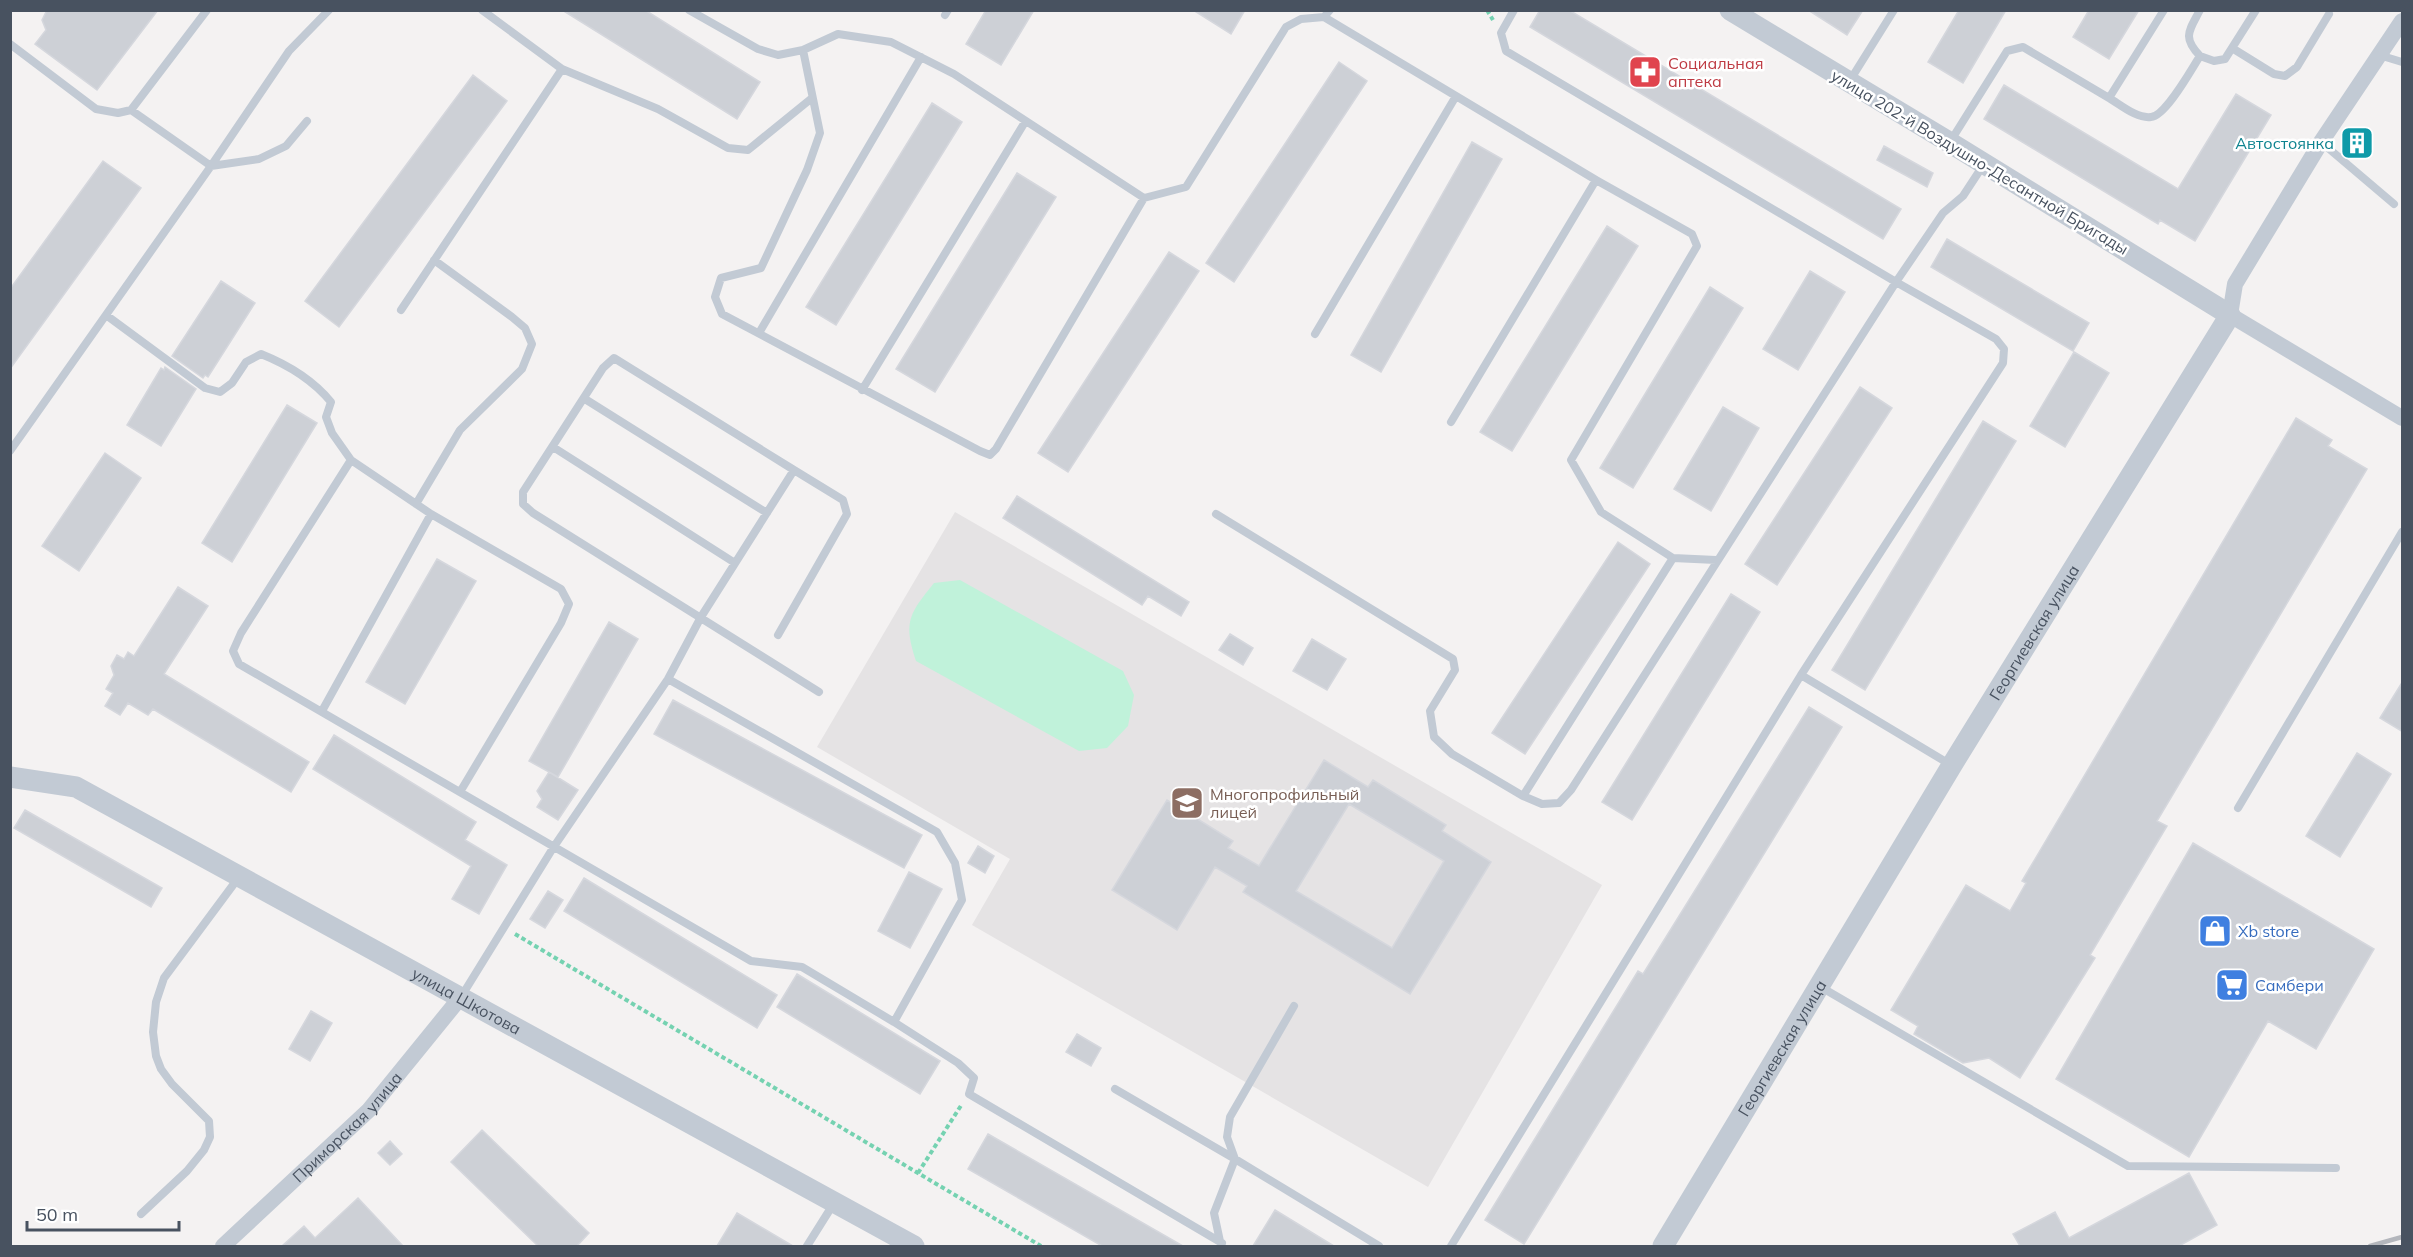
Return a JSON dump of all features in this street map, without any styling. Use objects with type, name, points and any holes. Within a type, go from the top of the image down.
[{"type":"street","name":"улица 202-й Воздушно-Десантной Бригады","points":[[1730,10],[2230,315]]},
{"type":"street","name":"Георгиевская улица","points":[[1663,1246],[1818,985],[2230,315],[2235,284],[2322,142],[2403,21]]},
{"type":"street","points":[[2230,315],[2403,418]]},
{"type":"street","name":"улица Шкотова","points":[[10,777],[76,787],[914,1246]]},
{"type":"street","name":"Приморская улица","points":[[223,1246],[369,1110],[460,998]]},
{"type":"lane","points":[[10,44],[96,110],[118,113],[131,110],[207,10]]},
{"type":"lane","points":[[10,451],[211,166],[289,51],[329,10]]},
{"type":"lane","points":[[482,10],[562,69],[658,109],[728,148],[748,150],[812,98]]},
{"type":"lane","points":[[688,10],[700,13],[758,49],[778,55],[803,50],[838,34],[891,42],[954,74],[1144,198]]},
{"type":"lane","points":[[1451,1246],[1801,675],[2002,363],[2004,349],[1996,339],[1506,51],[1501,33],[1514,10]]},
{"type":"lane","points":[[1849,83],[1894,10]]},
{"type":"lane","points":[[2109,98],[2164,10]]},
{"type":"lane","points":[[2200,10],[2188,32],[2189,45],[2200,56],[2214,61],[2225,59],[2256,10]]},
{"type":"lane","points":[[803,50],[820,133],[807,170],[760,268],[721,278],[715,297],[722,314],[862,390],[990,455],[1144,198],[1186,187],[1286,27],[1301,19],[1327,14],[1456,96],[1596,180],[1692,234],[1697,246],[1571,460],[1601,512],[1673,558],[1716,560]]},
{"type":"lane","points":[[2232,48],[2274,74],[2285,76],[2297,68],[2329,14]]},
{"type":"lane","points":[[1949,142],[2007,51],[2023,47],[2137,115],[2152,118],[2162,112],[2200,56]]},
{"type":"lane","points":[[2379,55],[2402,63]]},
{"type":"lane","points":[[759,333],[921,57]]},
{"type":"lane","points":[[401,310],[562,69]]},
{"type":"lane","points":[[1315,334],[1456,96]]},
{"type":"lane","points":[[131,110],[211,166],[259,159],[286,146],[307,121]]},
{"type":"lane","points":[[862,390],[1025,122]]},
{"type":"lane","points":[[2322,142],[2394,204]]},
{"type":"lane","points":[[1216,514],[1453,659],[1455,670],[1430,711],[1434,737],[1452,754],[1523,796],[1542,804],[1559,803],[1571,790],[1716,560],[1896,282],[1943,213],[1964,196],[1984,164]]},
{"type":"lane","points":[[1451,422],[1596,180]]},
{"type":"lane","points":[[416,504],[460,430],[522,369],[532,344],[525,328],[434,260]]},
{"type":"lane","points":[[106,315],[205,388],[220,392],[232,383],[246,362],[261,354],[277,360],[320,388],[331,402],[326,417],[332,433],[351,460],[431,514],[561,589],[569,604],[561,623],[460,792]]},
{"type":"lane","points":[[778,635],[847,514],[843,500],[614,358],[603,368],[523,492],[523,504],[533,513],[819,692]]},
{"type":"lane","points":[[585,399],[767,513]]},
{"type":"lane","points":[[553,447],[735,563]]},
{"type":"lane","points":[[351,460],[241,633],[233,651],[239,664],[751,961],[802,968],[894,1022],[958,1063],[974,1078],[969,1094],[1222,1245]]},
{"type":"lane","points":[[460,998],[553,848],[668,679],[701,617],[795,470]]},
{"type":"lane","points":[[322,711],[431,514]]},
{"type":"lane","points":[[2238,808],[2403,532]]},
{"type":"lane","points":[[1523,796],[1673,558]]},
{"type":"lane","points":[[1801,675],[1952,765]]},
{"type":"lane","points":[[668,679],[937,832],[955,863],[962,900],[894,1022]]},
{"type":"lane","points":[[141,1214],[187,1171],[204,1150],[210,1137],[209,1121],[172,1084],[161,1069],[156,1056],[153,1032],[156,1002],[164,978],[240,877]]},
{"type":"lane","points":[[1818,985],[2128,1166],[2336,1168]]},
{"type":"lane","points":[[1222,1245],[1214,1213],[1235,1158],[1227,1137],[1230,1117],[1294,1006]]},
{"type":"lane","points":[[1115,1089],[1235,1158],[1379,1246]]},
{"type":"lane","points":[[807,1246],[834,1203]]},
{"type":"path","points":[[504,927],[1041,1246]]},
{"type":"path","points":[[918,1173],[969,1094]]},
{"type":"shaded area","name":"Многопрофильный лицей","points":[[955,512],[1602,885],[1428,1187],[972,925],[1010,859],[817,747]]},
{"type":"green space","points":[[960,580],[1123,671],[1134,695],[1128,726],[1107,748],[1079,751],[916,661],[909,627],[914,611],[934,583]]},
{"type":"building","points":[[47,10],[158,10],[97,90],[35,44],[46,30],[42,20]]},
{"type":"building","points":[[562,10],[645,10],[760,82],[737,119]]},
{"type":"building","points":[[986,10],[1034,10],[1001,65],[966,44]]},
{"type":"building","points":[[1193,10],[1245,10],[1231,34]]},
{"type":"building","points":[[1540,10],[1569,10],[1901,209],[1883,239],[1530,27]]},
{"type":"building","points":[[1808,10],[1863,10],[1847,35]]},
{"type":"building","points":[[1959,10],[2006,10],[1963,83],[1928,62]]},
{"type":"building","points":[[2089,10],[2139,10],[2109,59],[2073,37]]},
{"type":"building","points":[[1339,62],[1367,81],[1234,282],[1206,263]]},
{"type":"building","points":[[473,75],[507,101],[339,327],[305,301]]},
{"type":"building","points":[[2004,85],[2178,189],[2236,94],[2271,115],[2195,241],[2160,220],[2158,224],[1984,119]]},
{"type":"building","points":[[932,103],[962,122],[836,325],[806,307]]},
{"type":"building","points":[[1472,142],[1502,159],[1381,372],[1351,355]]},
{"type":"building","points":[[1884,146],[1933,173],[1927,187],[1877,160]]},
{"type":"building","points":[[103,161],[141,188],[10,369],[10,289]]},
{"type":"building","points":[[1017,173],[1056,197],[935,392],[896,369]]},
{"type":"building","points":[[1607,226],[1638,246],[1512,451],[1480,432]]},
{"type":"building","points":[[1947,239],[2089,323],[2073,351],[1931,267]]},
{"type":"building","points":[[1169,252],[1199,271],[1068,472],[1038,453]]},
{"type":"building","points":[[1810,271],[1845,292],[1798,370],[1763,349]]},
{"type":"building","points":[[221,281],[255,303],[208,377],[205,375],[203,378],[172,356]]},
{"type":"building","points":[[1710,287],[1743,308],[1633,488],[1600,468]]},
{"type":"building","points":[[2074,352],[2109,373],[2065,447],[2030,426]]},
{"type":"building","points":[[165,367],[196,389],[161,446],[127,425],[161,368],[164,370]]},
{"type":"building","points":[[1860,387],[1892,408],[1777,585],[1745,564]]},
{"type":"building","points":[[287,405],[317,423],[232,562],[202,543]]},
{"type":"building","points":[[1723,407],[1759,428],[1711,511],[1674,489]]},
{"type":"building","points":[[2296,418],[2332,440],[2328,446],[2367,469],[2157,821],[2167,826],[2090,955],[2095,958],[2020,1078],[1989,1058],[1963,1063],[1914,1034],[1918,1026],[1891,1010],[1966,885],[2010,911],[2026,883],[2022,881]]},
{"type":"building","points":[[1983,421],[2016,441],[1865,690],[1832,670]]},
{"type":"building","points":[[105,453],[141,478],[79,571],[42,546]]},
{"type":"building","points":[[1017,496],[1189,602],[1181,616],[1148,596],[1142,605],[1003,518]]},
{"type":"building","points":[[1618,542],[1650,564],[1525,754],[1492,733]]},
{"type":"building","points":[[437,559],[476,581],[405,704],[366,682]]},
{"type":"building","points":[[178,587],[208,606],[164,674],[309,762],[291,792],[153,709],[148,715],[128,703],[120,715],[105,706],[113,693],[106,689],[114,675],[111,666],[117,655],[124,659],[128,652],[134,656]]},
{"type":"building","points":[[1731,594],[1760,612],[1632,820],[1602,802]]},
{"type":"building","points":[[609,622],[638,639],[558,777],[529,761]]},
{"type":"building","points":[[1230,634],[1253,648],[1243,665],[1219,650]]},
{"type":"building","points":[[1312,639],[1346,659],[1327,690],[1293,671]]},
{"type":"building","points":[[2403,681],[2403,732],[2380,718]]},
{"type":"building","points":[[673,700],[922,835],[904,868],[654,734]]},
{"type":"building","points":[[1809,707],[1842,727],[1524,1244],[1485,1220],[1638,971],[1643,974]]},
{"type":"building","points":[[334,735],[476,822],[465,840],[507,865],[479,914],[452,899],[471,866],[313,769]]},
{"type":"building","points":[[2357,753],[2391,774],[2340,857],[2306,836]]},
{"type":"building","points":[[1324,760],[1368,787],[1373,780],[1446,825],[1442,831],[1491,862],[1410,994],[1243,892],[1247,886],[1215,867],[1177,930],[1112,890],[1167,800],[1233,841],[1228,848],[1259,866]],"holes":[[[1349,804],[1444,861],[1392,948],[1296,891]]]},
{"type":"building","points":[[549,772],[578,790],[558,820],[537,807],[542,799],[537,791]]},
{"type":"building","points":[[25,810],[162,888],[151,907],[14,828]]},
{"type":"building","name":"Самбери","points":[[2193,843],[2374,949],[2316,1049],[2268,1021],[2189,1157],[2056,1079]]},
{"type":"building","points":[[978,846],[994,856],[985,873],[968,863]]},
{"type":"building","points":[[909,872],[942,889],[910,948],[878,931]]},
{"type":"building","points":[[584,878],[777,995],[757,1028],[564,911]]},
{"type":"building","points":[[548,891],[563,900],[545,928],[530,919]]},
{"type":"building","points":[[797,974],[940,1061],[920,1094],[777,1007]]},
{"type":"building","points":[[311,1011],[332,1023],[310,1061],[289,1049]]},
{"type":"building","points":[[1077,1034],[1101,1048],[1091,1066],[1066,1052]]},
{"type":"building","points":[[482,1130],[589,1233],[577,1246],[538,1246],[451,1162]]},
{"type":"building","points":[[988,1134],[1183,1246],[1102,1246],[968,1169]]},
{"type":"building","points":[[390,1141],[402,1154],[390,1165],[378,1153]]},
{"type":"building","points":[[2189,1173],[2217,1225],[2179,1246],[2020,1246],[2013,1234],[2055,1212],[2069,1238]]},
{"type":"building","points":[[358,1198],[403,1246],[282,1246],[304,1226],[315,1238]]},
{"type":"building","points":[[1275,1210],[1334,1246],[1253,1246]]},
{"type":"building","points":[[737,1213],[793,1246],[717,1246]]},
{"type":"railway","points":[[2370,1246],[2402,1237]]},
{"type":"place","name":"Социальная аптека","points":[[1645,72]]},
{"type":"place","name":"Автостоянка","points":[[2357,143]]},
{"type":"place","name":"Многопрофильный лицей","points":[[1187,803]]},
{"type":"place","name":"Xb store","points":[[2215,931]]},
{"type":"place","name":"Самбери","points":[[2232,985]]}]
